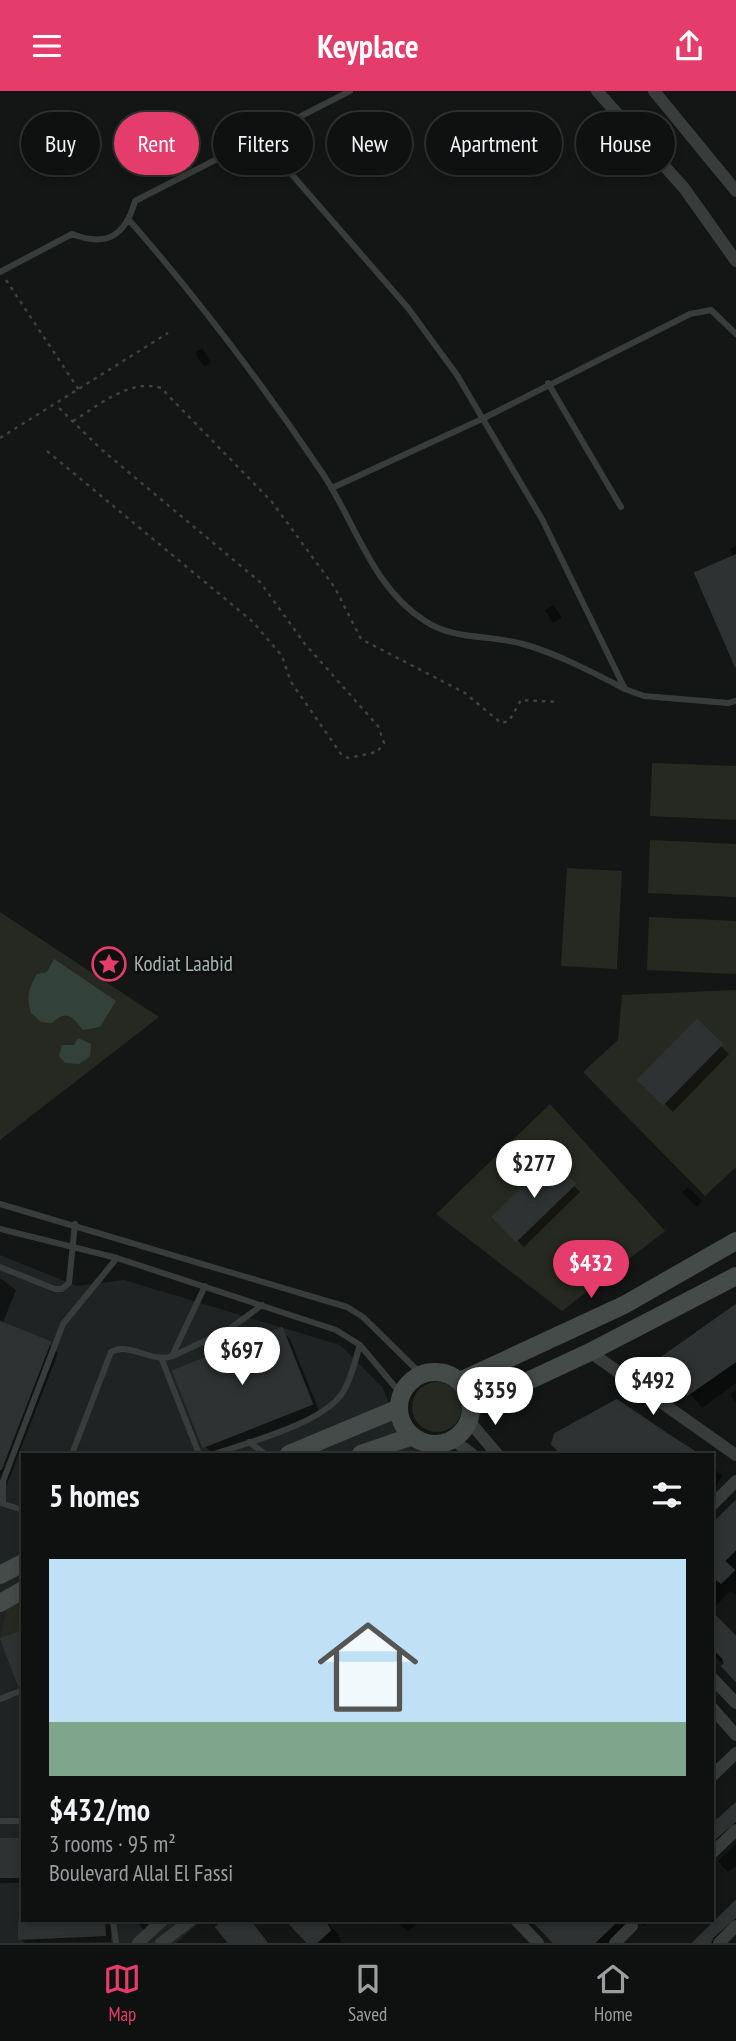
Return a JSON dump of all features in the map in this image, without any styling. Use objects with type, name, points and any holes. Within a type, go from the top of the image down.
[{"type":"main road","points":[[460,1381],[624,1305],[736,1241]]},
{"type":"main road","points":[[470,1414],[467,1389],[460,1381],[442,1372],[421,1374],[406,1386],[400,1401],[400,1419],[413,1436],[432,1444],[453,1440],[470,1414],[736,1276]]},
{"type":"main road","points":[[291,1453],[400,1401]]},
{"type":"main road","points":[[364,1453],[413,1436]]},
{"type":"main road","points":[[0,1575],[21,1564]]},
{"type":"main road","points":[[0,1603],[21,1591]]},
{"type":"street","points":[[597,91],[676,179],[736,261]]},
{"type":"street","points":[[654,91],[736,191]]},
{"type":"street","points":[[590,1352],[736,1455]]},
{"type":"street","points":[[470,1414],[496,1453]]},
{"type":"street","points":[[453,1440],[471,1453]]},
{"type":"street","points":[[714,1503],[736,1481]]},
{"type":"street","points":[[714,1680],[736,1703]]},
{"type":"street","points":[[714,1710],[735,1733]]},
{"type":"street","points":[[714,1774],[736,1753]]},
{"type":"street","points":[[714,1851],[736,1830]]},
{"type":"street","points":[[138,1943],[161,1922]]},
{"type":"street","points":[[161,1943],[188,1922]]},
{"type":"street","points":[[518,1922],[538,1943]]},
{"type":"street","points":[[615,1943],[632,1926]]},
{"type":"street","points":[[719,1943],[736,1928]]},
{"type":"lane","points":[[310,112],[350,91]]},
{"type":"lane","points":[[0,272],[72,234],[92,241],[114,236],[130,220],[135,201],[213,162]]},
{"type":"lane","points":[[292,175],[408,308],[457,375],[542,519],[625,689]]},
{"type":"lane","points":[[130,220],[221,328],[332,488],[375,569],[395,596],[426,622],[451,632],[521,643],[578,665],[644,696],[728,703],[736,701]]},
{"type":"lane","points":[[332,488],[482,419],[548,383],[690,314],[711,310],[736,334]]},
{"type":"lane","points":[[548,383],[621,507]]},
{"type":"lane","points":[[0,1204],[75,1224],[347,1307],[363,1317],[421,1374]]},
{"type":"lane","points":[[0,1267],[55,1289],[62,1289],[69,1283],[75,1224]]},
{"type":"lane","points":[[0,1229],[117,1258],[328,1327],[360,1345],[400,1401]]},
{"type":"lane","points":[[21,1509],[2,1503],[3,1481],[64,1324],[117,1258]]},
{"type":"lane","points":[[172,1356],[205,1286]]},
{"type":"lane","points":[[72,1453],[111,1352],[122,1349],[162,1360],[228,1330],[262,1305]]},
{"type":"lane","points":[[218,1453],[314,1416],[332,1404],[343,1392],[360,1345]]},
{"type":"lane","points":[[162,1360],[199,1453]]},
{"type":"lane","points":[[250,1441],[264,1453]]},
{"type":"lane","points":[[0,1689],[1,1698],[21,1691]]},
{"type":"lane","points":[[0,1821],[21,1821]]},
{"type":"lane","points":[[113,1922],[116,1943]]},
{"type":"path","points":[[0,272],[79,390]]},
{"type":"path","points":[[0,438],[168,333]]},
{"type":"path","points":[[72,421],[133,387],[146,385],[161,388],[272,502],[335,588],[361,639],[465,693],[501,723],[509,721],[521,700],[558,702]]},
{"type":"path","points":[[47,451],[253,622],[282,656],[291,682],[341,754],[348,758],[377,752],[384,743],[378,726],[305,644],[261,582],[102,450],[55,405]]},
{"type":"shaded area","points":[[652,763],[736,766],[736,820],[650,816]]},
{"type":"shaded area","points":[[650,840],[736,844],[736,897],[648,893]]},
{"type":"shaded area","points":[[567,868],[622,871],[617,969],[561,966]]},
{"type":"shaded area","points":[[0,912],[159,1017],[0,1140]]},
{"type":"shaded area","points":[[649,917],[736,921],[736,974],[647,970]]},
{"type":"shaded area","points":[[54,959],[116,1001],[100,1027],[83,1030],[66,1015],[52,1023],[41,1022],[31,1013],[29,993],[32,983],[37,974],[47,972]]},
{"type":"shaded area","points":[[736,990],[736,1167],[705,1196],[583,1072],[618,1040],[622,995]]},
{"type":"shaded area","points":[[78,1038],[91,1044],[90,1056],[79,1064],[65,1063],[59,1056],[62,1045],[74,1045]]},
{"type":"shaded area","points":[[550,1104],[665,1231],[562,1311],[436,1214]]},
{"type":"shaded area","points":[[0,1255],[77,1286],[124,1280],[340,1345],[382,1387],[400,1430],[426,1453],[21,1453],[21,1922],[200,1922],[176,1943],[0,1943]]},
{"type":"shaded area","points":[[437,1382],[454,1390],[462,1407],[454,1424],[437,1432],[420,1424],[412,1407],[420,1390]]},
{"type":"shaded area","points":[[21,1599],[21,1632],[0,1640],[8,1604]]},
{"type":"building","points":[[736,555],[736,667],[695,573]]},
{"type":"building","points":[[697,1020],[722,1044],[663,1104],[638,1080]]},
{"type":"building","points":[[551,1159],[575,1184],[516,1241],[493,1217]]},
{"type":"building","points":[[736,1305],[736,1361],[687,1395],[661,1358]]},
{"type":"building","points":[[0,1322],[50,1342],[1,1469],[0,1469]]},
{"type":"building","points":[[282,1328],[312,1404],[203,1447],[173,1371]]},
{"type":"building","points":[[617,1400],[696,1453],[561,1453],[552,1444],[555,1434]]},
{"type":"building","points":[[736,1501],[736,1549],[724,1561],[734,1570],[721,1583],[714,1577],[714,1523]]},
{"type":"building","points":[[714,1615],[736,1637],[736,1681],[722,1666],[725,1664],[714,1649]]},
{"type":"building","points":[[21,1632],[19,1686],[1,1639]]},
{"type":"building","points":[[736,1803],[736,1821],[714,1839],[714,1823]]},
{"type":"building","points":[[0,1839],[21,1839],[21,1877],[0,1877]]},
{"type":"building","points":[[736,1901],[736,1917],[713,1937],[710,1943],[693,1943]]},
{"type":"building","points":[[19,1920],[104,1922],[105,1935],[19,1939]]},
{"type":"building","points":[[222,1922],[251,1922],[267,1943],[229,1943],[216,1927]]},
{"type":"building","points":[[288,1922],[325,1922],[330,1930],[316,1943],[308,1943]]},
{"type":"building","points":[[534,1922],[616,1922],[594,1943],[554,1943]]},
{"type":"place","name":"Kodiat Laabid","points":[[109,964]]}]
